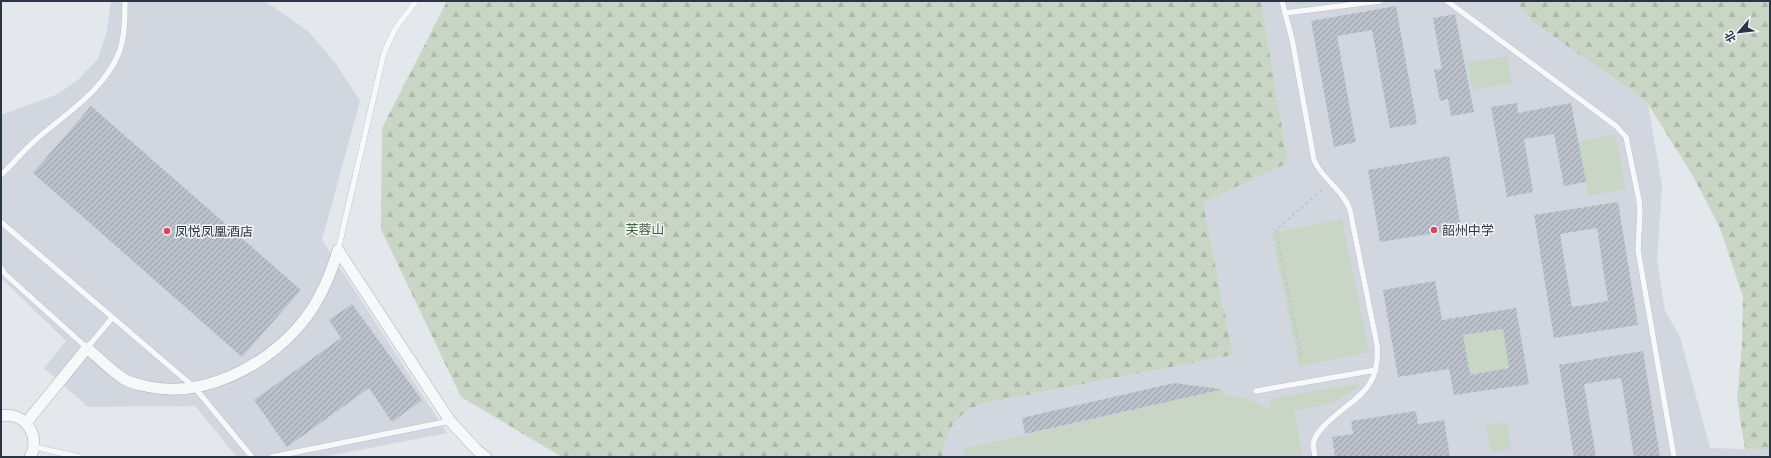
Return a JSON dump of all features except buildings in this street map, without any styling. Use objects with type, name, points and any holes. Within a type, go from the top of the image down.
[{"type":"street","points":[[26,423],[87,348],[125,379],[137,385],[166,390],[195,388],[239,372],[269,354],[300,325],[314,305],[330,276],[338,250]]},
{"type":"street","points":[[338,250],[450,421],[477,450],[486,457]]},
{"type":"street","points":[[1,416],[12,416],[26,423],[34,438],[32,452]]},
{"type":"lane","points":[[1,175],[38,138],[94,92],[108,72],[120,49],[125,1]]},
{"type":"lane","points":[[338,250],[384,54],[395,29],[416,1]]},
{"type":"lane","points":[[1282,1],[1286,13],[1314,160],[1318,170],[1346,201],[1350,210],[1377,345],[1378,359],[1376,370],[1366,390],[1318,432],[1313,445],[1315,457]]},
{"type":"lane","points":[[1286,13],[1380,1]]},
{"type":"lane","points":[[1446,1],[1616,126],[1626,137],[1640,211],[1638,250],[1674,457]]},
{"type":"lane","points":[[1,222],[195,388],[252,457]]},
{"type":"lane","points":[[1,268],[5,274],[87,348],[112,318]]},
{"type":"lane","points":[[1256,391],[1376,370]]},
{"type":"lane","points":[[272,457],[450,421]]},
{"type":"lane","points":[[32,452],[79,457]]},
{"type":"path","points":[[1302,356],[1276,230],[1330,183]]},
{"type":"shaded area","points":[[111,1],[265,1],[308,31],[336,64],[360,101],[322,240],[447,433],[323,457],[237,457],[195,406],[88,407],[44,368],[66,341],[1,278],[1,115],[58,94],[79,79],[98,59],[107,31]]},
{"type":"shaded area","name":"韶州中学","points":[[1261,1],[1516,1],[1534,23],[1638,95],[1648,104],[1662,186],[1657,260],[1665,311],[1680,337],[1710,448],[1770,450],[1770,457],[942,457],[945,439],[950,427],[957,417],[970,409],[983,404],[1233,355],[1203,201],[1288,163]]},
{"type":"green space","name":"芙蓉山","points":[[447,1],[1261,1],[1288,163],[1203,202],[1233,355],[982,404],[972,408],[958,418],[953,424],[946,438],[942,457],[562,457],[461,397],[381,229],[382,128]]},
{"type":"green space","points":[[1287,1],[1321,1],[1298,5]]},
{"type":"green space","points":[[1516,1],[1770,1],[1770,450],[1745,449],[1737,399],[1742,345],[1743,297],[1720,228],[1693,176],[1648,104],[1638,95],[1534,23]]},
{"type":"green space","points":[[1507,56],[1512,83],[1472,90],[1467,63]]},
{"type":"green space","points":[[1615,134],[1626,189],[1588,196],[1578,142]]},
{"type":"green space","points":[[1342,219],[1369,352],[1299,366],[1272,233]]},
{"type":"green space","points":[[1503,329],[1509,368],[1470,375],[1463,335]]},
{"type":"green space","points":[[1358,384],[1358,387],[1333,403],[1294,411],[1303,457],[965,457],[963,449],[1223,390],[1225,395],[1247,399],[1271,410],[1270,401],[1274,398]]},
{"type":"green space","points":[[1507,422],[1511,449],[1491,452],[1486,425]]},
{"type":"place","name":"韶州中学","points":[[1434,230]]},
{"type":"place","name":"凤悦凤凰酒店","points":[[167,231]]}]
